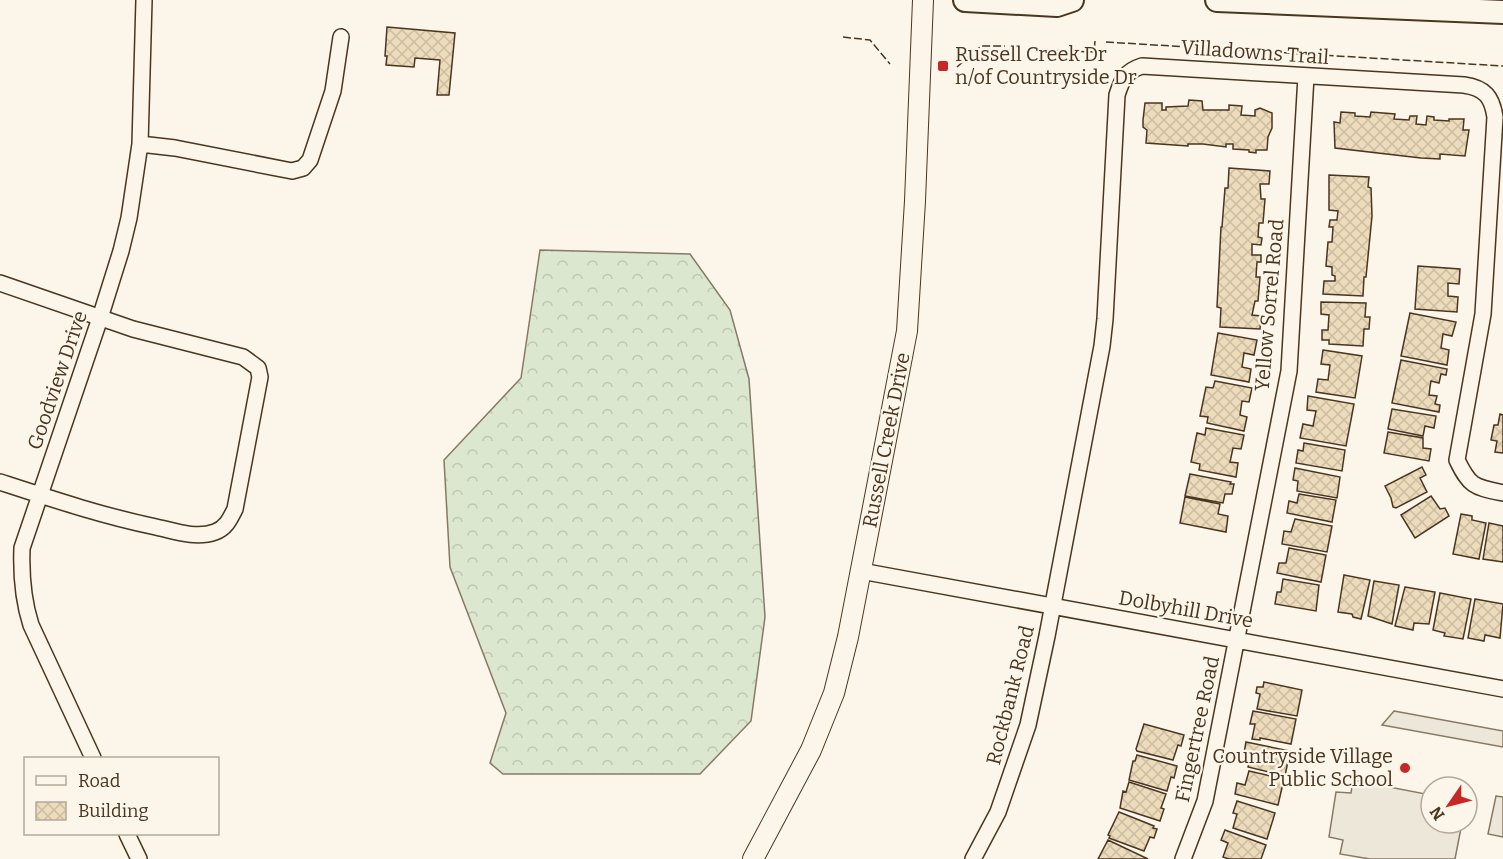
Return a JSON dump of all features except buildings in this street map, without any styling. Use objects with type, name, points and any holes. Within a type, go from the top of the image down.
[{"type":"main road","points":[[965,0],[1057,5],[1072,0]]},
{"type":"main road","points":[[1217,0],[1503,12]]},
{"type":"street","name":"Goodview Drive","points":[[92,757],[40,646],[26,608],[21,568],[22,548],[121,251],[140,144],[144,0]]},
{"type":"street","name":"Russell Creek Drive","points":[[753,859],[811,750],[834,693],[848,637],[907,331],[923,0]]},
{"type":"street","points":[[140,144],[175,148],[292,171],[303,168],[310,160],[333,91],[341,37]]},
{"type":"street","name":"Villadowns Trail","points":[[1053,606],[1103,337],[1117,94],[1123,77],[1132,69],[1142,66],[1475,87],[1486,92],[1493,103],[1496,117],[1485,294],[1457,460],[1467,480],[1482,489],[1503,493]]},
{"type":"street","name":"Yellow Sorrel Road","points":[[1237,640],[1289,371],[1306,76]]},
{"type":"street","points":[[0,283],[133,329],[243,357],[258,368],[260,377],[235,509],[223,529],[213,534],[200,535],[108,517],[0,482]]},
{"type":"street","name":"Dolbyhill Drive","points":[[861,571],[1503,689]]},
{"type":"street","name":"Rockbank Road","points":[[973,859],[998,812],[1018,758],[1028,725],[1053,606]]},
{"type":"street","name":"Fingertree Road","points":[[1183,859],[1205,801],[1237,640]]},
{"type":"street","points":[[127,835],[139,859]]},
{"type":"green space","points":[[540,250],[690,254],[730,310],[749,379],[765,617],[751,721],[700,774],[503,774],[490,763],[506,713],[450,567],[444,460],[521,378]]},
{"type":"shaded area","points":[[1394,711],[1503,731],[1503,747],[1382,725]]},
{"type":"shaded area","points":[[1353,780],[1419,793],[1419,835],[1460,835],[1455,859],[1370,859],[1340,854],[1343,840],[1329,837],[1336,792],[1351,793]]},
{"type":"shaded area","points":[[1496,796],[1503,797],[1503,837],[1488,834]]},
{"type":"fence","points":[[843,37],[870,40],[890,64]]},
{"type":"fence","points":[[1044,50],[1094,52],[1095,41]]},
{"type":"fence","points":[[1106,42],[1503,66]]},
{"type":"fence","points":[[957,67],[981,46],[1005,46]]},
{"type":"place","name":"Russell Creek Dr n/of Countryside Dr","points":[[943,66]]},
{"type":"place","name":"Countryside Village Public School","points":[[1405,768]]}]
